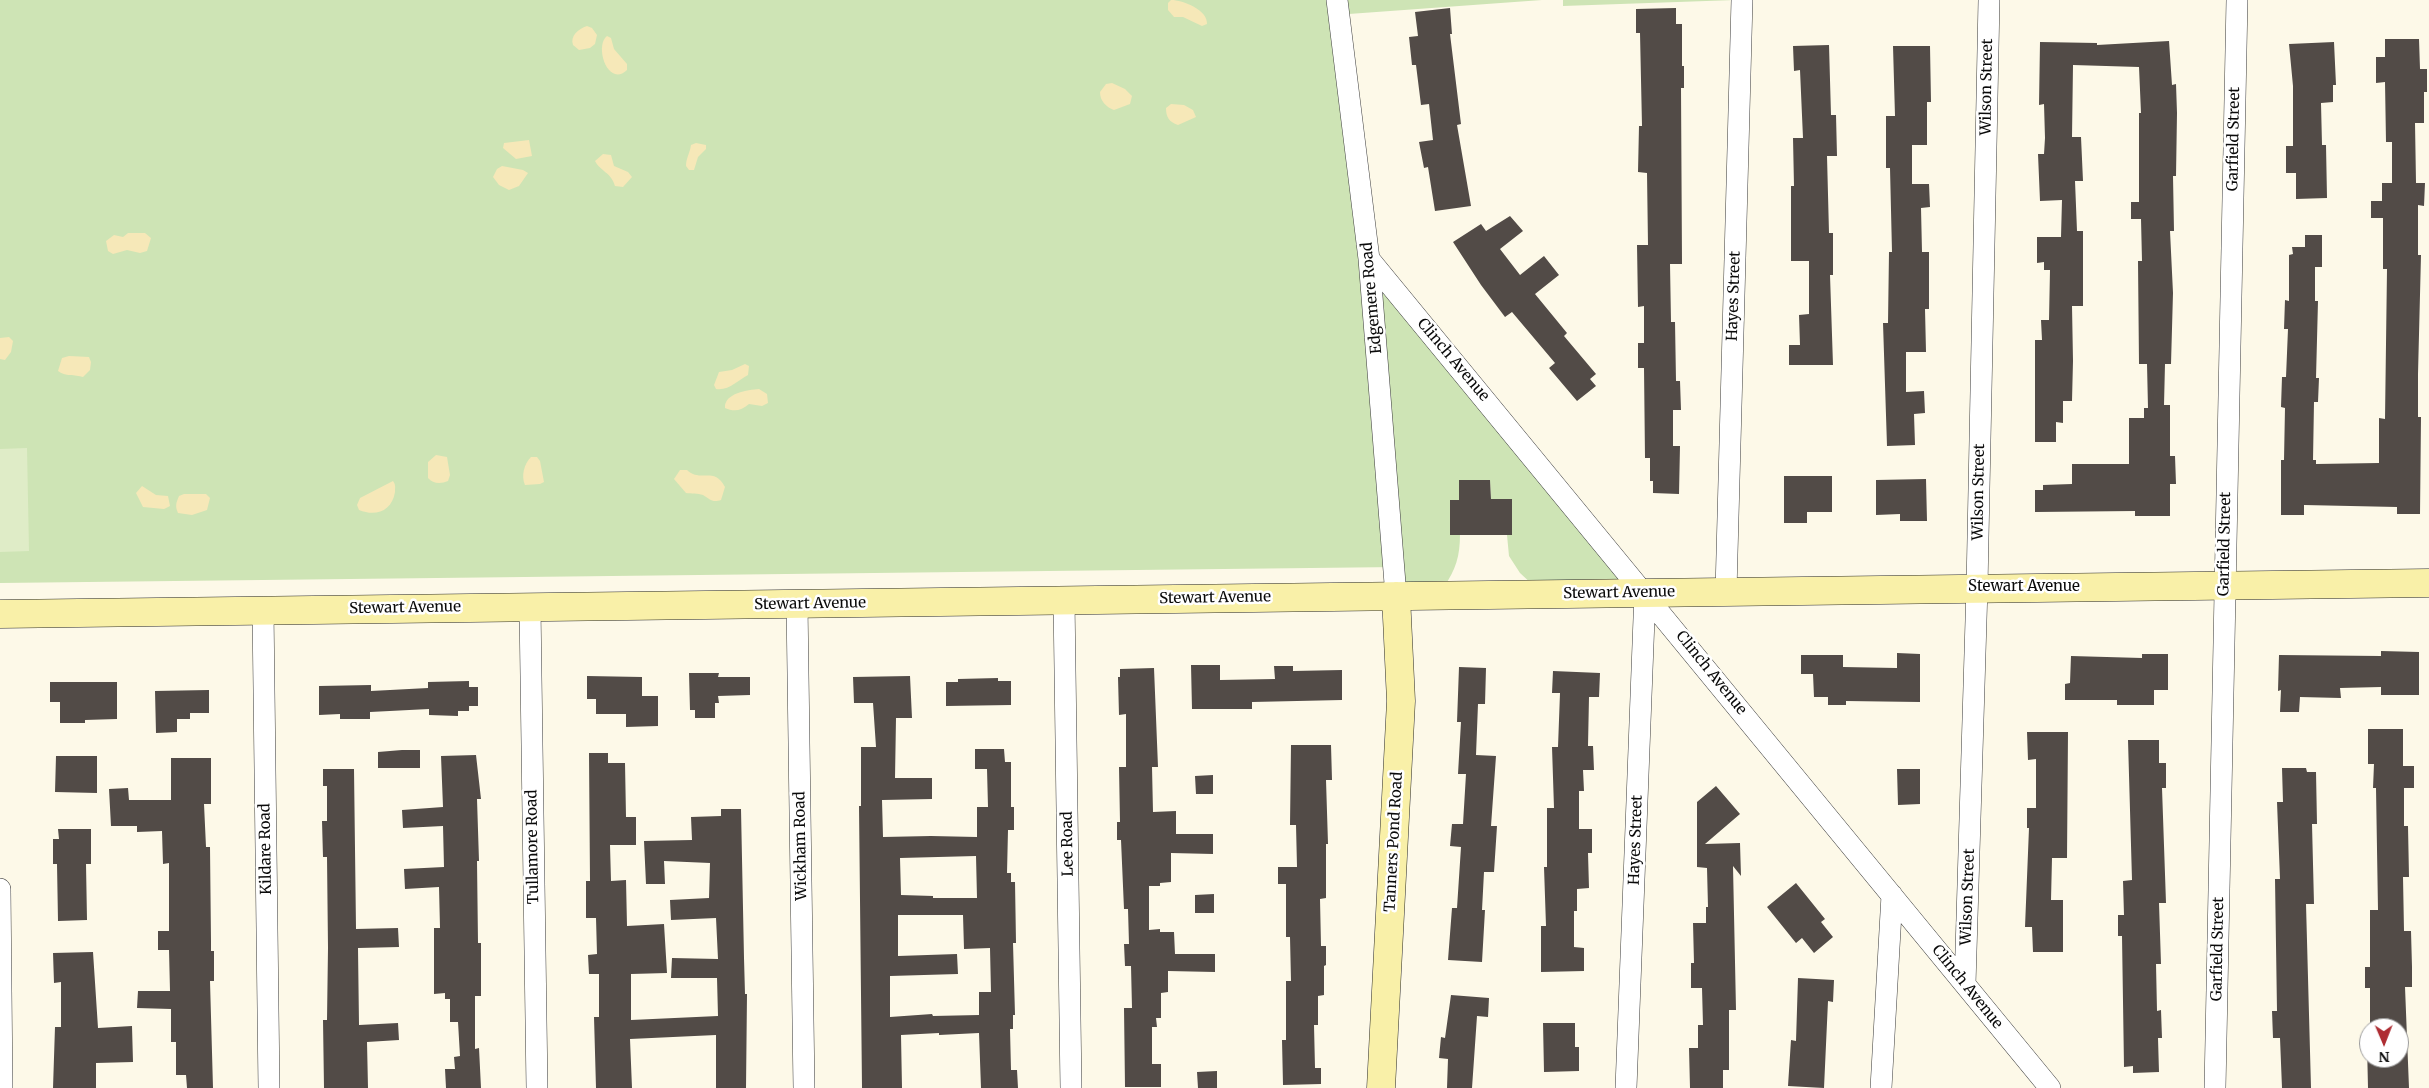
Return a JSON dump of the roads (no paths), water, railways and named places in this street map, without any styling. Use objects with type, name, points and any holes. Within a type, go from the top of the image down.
[{"type":"main road","name":"Stewart Avenue","points":[[0,614],[1977,587],[2429,583]]},
{"type":"main road","name":"Tanners Pond Road","points":[[1381,1088],[1401,701],[1396,596]]},
{"type":"street","name":"Edgemere Road","points":[[1337,0],[1369,259],[1396,596]]},
{"type":"street","name":"Hayes Street","points":[[1726,591],[1742,0]]},
{"type":"street","name":"Wilson Street","points":[[1965,984],[1977,587],[1989,0]]},
{"type":"street","name":"Garfield Street","points":[[2215,1088],[2237,0]]},
{"type":"street","name":"Clinch Avenue","points":[[1369,259],[1645,592],[2050,1088]]},
{"type":"street","name":"Hayes Street","points":[[1626,1088],[1645,592]]},
{"type":"street","name":"Lee Road","points":[[1064,600],[1071,1088]]},
{"type":"street","name":"Wickham Road","points":[[797,604],[804,1088]]},
{"type":"street","name":"Tullamore Road","points":[[530,607],[537,1088]]},
{"type":"street","name":"Kildare Road","points":[[263,610],[269,1088]]},
{"type":"street","points":[[0,889],[2,1088]]},
{"type":"street","points":[[1881,1088],[1892,895]]}]
